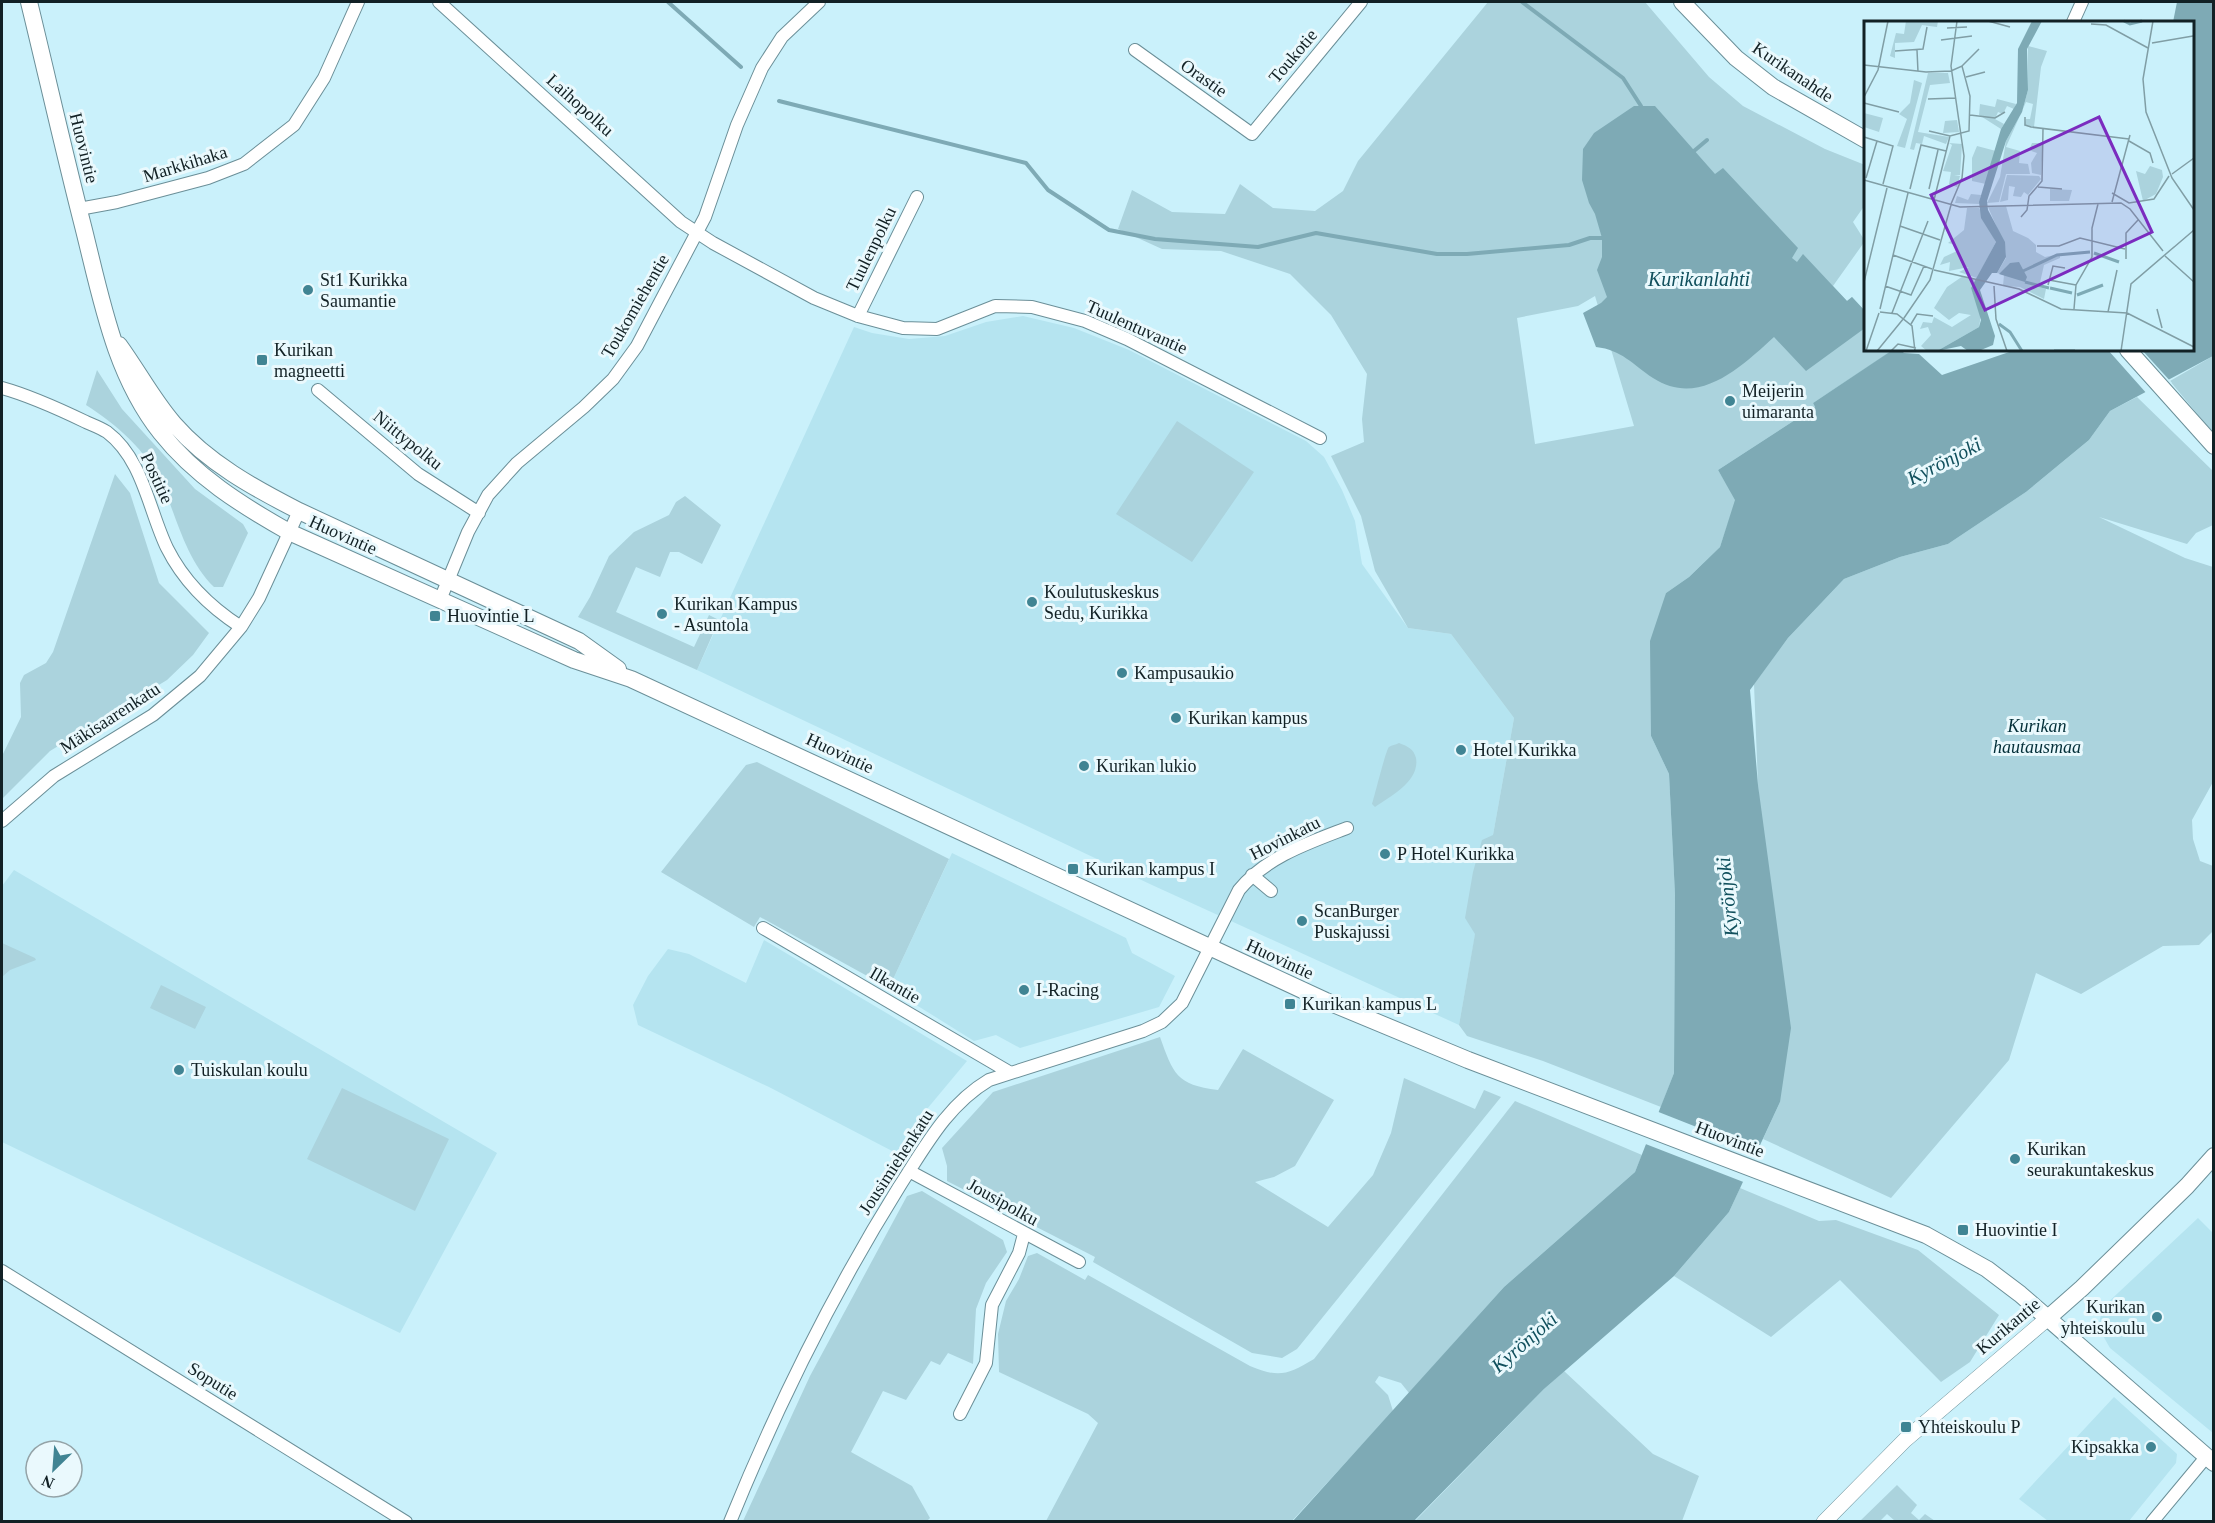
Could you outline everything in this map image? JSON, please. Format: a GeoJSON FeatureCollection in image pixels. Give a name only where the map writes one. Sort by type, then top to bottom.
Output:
{"type":"FeatureCollection","features":[{"type":"Feature","properties":{"kind":"main road","name":"Huovintie"},"geometry":{"type":"LineString","coordinates":[[29,2],[100,293],[122,370],[136,397],[160,432],[198,473],[250,510],[289,532],[574,660],[631,679],[1326,1001],[1468,1060],[1926,1235],[1987,1269],[2020,1293],[2210,1460]]}},
{"type":"Feature","properties":{"kind":"main road","name":"Kurikanahde"},"geometry":{"type":"LineString","coordinates":[[1682,2],[1736,58],[1773,87],[1864,139]]}},
{"type":"Feature","properties":{"kind":"main road","name":"Huovintie"},"geometry":{"type":"LineString","coordinates":[[113,337],[175,425],[212,459],[261,491],[299,511],[579,641],[631,679]]}},
{"type":"Feature","properties":{"kind":"main road"},"geometry":{"type":"LineString","coordinates":[[2129,351],[2214,446]]}},
{"type":"Feature","properties":{"kind":"main road","name":"Kurikantie"},"geometry":{"type":"LineString","coordinates":[[2048,1318],[2179,1194],[2214,1156]]}},
{"type":"Feature","properties":{"kind":"street","name":"Markkihaka"},"geometry":{"type":"LineString","coordinates":[[79,209],[117,202],[208,178],[244,164],[294,125],[324,78],[358,2]]}},
{"type":"Feature","properties":{"kind":"street","name":"Laihopolku"},"geometry":{"type":"LineString","coordinates":[[439,2],[697,234]]}},
{"type":"Feature","properties":{"kind":"street","name":"Toukomiehentie"},"geometry":{"type":"LineString","coordinates":[[440,600],[468,532],[488,495],[517,463],[584,407],[613,379],[637,346],[697,234],[716,191],[737,125],[762,68],[782,36],[819,2]]}},
{"type":"Feature","properties":{"kind":"street","name":"Toukotie"},"geometry":{"type":"LineString","coordinates":[[1252,134],[1361,2]]}},
{"type":"Feature","properties":{"kind":"street"},"geometry":{"type":"LineString","coordinates":[[2073,21],[2082,2]]}},
{"type":"Feature","properties":{"kind":"street","name":"Orastie"},"geometry":{"type":"LineString","coordinates":[[1135,51],[1252,134]]}},
{"type":"Feature","properties":{"kind":"street","name":"Tuulenpolku"},"geometry":{"type":"LineString","coordinates":[[858,316],[917,197]]}},
{"type":"Feature","properties":{"kind":"street","name":"Tuulentuvantie"},"geometry":{"type":"LineString","coordinates":[[697,234],[814,298],[858,316],[903,328],[937,328],[995,306],[1032,307],[1085,321],[1127,339],[1320,438]]}},
{"type":"Feature","properties":{"kind":"street","name":"Postitie"},"geometry":{"type":"LineString","coordinates":[[2,388],[48,405],[107,432],[130,458],[146,489],[166,547],[183,576],[221,614],[241,627]]}},
{"type":"Feature","properties":{"kind":"street","name":"Niittypolku"},"geometry":{"type":"LineString","coordinates":[[318,390],[418,474],[479,513]]}},
{"type":"Feature","properties":{"kind":"street","name":"Mäkisaarenkatu"},"geometry":{"type":"LineString","coordinates":[[2,821],[54,776],[153,716],[200,676],[241,627],[259,598],[299,511]]}},
{"type":"Feature","properties":{"kind":"street","name":"Hovinkatu"},"geometry":{"type":"LineString","coordinates":[[1211,949],[1239,891],[1252,874],[1278,858],[1347,828]]}},
{"type":"Feature","properties":{"kind":"street"},"geometry":{"type":"LineString","coordinates":[[1252,874],[1271,891]]}},
{"type":"Feature","properties":{"kind":"street","name":"Ilkantie"},"geometry":{"type":"LineString","coordinates":[[762,928],[1009,1072]]}},
{"type":"Feature","properties":{"kind":"street","name":"Jousimiehenkatu"},"geometry":{"type":"LineString","coordinates":[[730,1521],[774,1418],[810,1343],[884,1212],[942,1121],[970,1091],[989,1080],[1143,1031],[1162,1022],[1182,1003],[1211,949]]}},
{"type":"Feature","properties":{"kind":"street","name":"Jousipolku"},"geometry":{"type":"LineString","coordinates":[[909,1172],[1079,1262]]}},
{"type":"Feature","properties":{"kind":"street"},"geometry":{"type":"LineString","coordinates":[[960,1414],[986,1363],[992,1305],[1019,1253],[1024,1234]]}},
{"type":"Feature","properties":{"kind":"street","name":"Soputie"},"geometry":{"type":"LineString","coordinates":[[2,1271],[406,1521]]}},
{"type":"Feature","properties":{"kind":"street","name":"Kurikantie"},"geometry":{"type":"LineString","coordinates":[[1831,1519],[1905,1440],[2048,1318]]}},
{"type":"Feature","properties":{"kind":"street"},"geometry":{"type":"LineString","coordinates":[[2152,1521],[2210,1460]]}},
{"type":"Feature","properties":{"kind":"shaded area","name":"Koulutuskeskus Sedu, Kurikka"},"geometry":{"type":"Polygon","coordinates":[[[1023,316],[1074,328],[1129,350],[1306,441],[1324,457],[1342,490],[1355,521],[1362,564],[1408,628],[1451,634],[1514,718],[1459,1025],[1152,885],[697,670],[854,327],[872,333],[909,339],[945,336],[986,322],[1023,316]]]}},
{"type":"Feature","properties":{"kind":"shaded area"},"geometry":{"type":"Polygon","coordinates":[[[952,853],[1126,938],[1132,953],[1175,976],[1159,1007],[1020,1048],[996,1035],[974,1041],[889,988],[952,853]]]}},
{"type":"Feature","properties":{"kind":"shaded area","name":"Tuiskulan koulu"},"geometry":{"type":"Polygon","coordinates":[[[14,870],[497,1153],[400,1333],[2,1142],[2,886],[14,870]]]}},
{"type":"Feature","properties":{"kind":"shaded area"},"geometry":{"type":"Polygon","coordinates":[[[764,940],[967,1061],[927,1109],[896,1153],[769,1087],[638,1025],[633,1005],[648,976],[668,949],[689,954],[746,983],[764,940]]]}},
{"type":"Feature","properties":{"kind":"shaded area","name":"Kurikan yhteiskoulu"},"geometry":{"type":"Polygon","coordinates":[[[2198,1218],[2213,1233],[2213,1433],[2110,1348],[2098,1327],[2103,1307],[2198,1218]]]}},
{"type":"Feature","properties":{"kind":"shaded area"},"geometry":{"type":"Polygon","coordinates":[[[2114,1397],[2177,1454],[2176,1463],[2129,1521],[2048,1521],[2019,1499],[2114,1397]]]}},
{"type":"Feature","properties":{"kind":"green space"},"geometry":{"type":"Polygon","coordinates":[[[1488,2],[1645,2],[1709,77],[1743,106],[1825,149],[1864,165],[1864,206],[1853,222],[1864,242],[1833,286],[1847,301],[1852,297],[1864,310],[1864,351],[1892,351],[1813,403],[1815,407],[1718,470],[1736,500],[1720,547],[1689,577],[1666,593],[1651,736],[1669,774],[1675,895],[1674,1073],[1661,1107],[1543,1061],[1467,1036],[1459,1025],[1475,934],[1465,918],[1473,872],[1482,840],[1493,835],[1514,718],[1451,634],[1408,628],[1375,571],[1361,516],[1331,456],[1364,442],[1362,419],[1367,374],[1331,315],[1290,274],[1221,251],[1162,249],[1118,229],[1132,190],[1172,212],[1225,214],[1240,184],[1273,208],[1315,211],[1343,191],[1358,161],[1488,2]],[[1595,296],[1578,306],[1517,318],[1535,444],[1634,426],[1595,296]]]}},
{"type":"Feature","properties":{"kind":"green space"},"geometry":{"type":"Polygon","coordinates":[[[2213,356],[2213,433],[2170,381],[2213,356]]]}},
{"type":"Feature","properties":{"kind":"green space"},"geometry":{"type":"Polygon","coordinates":[[[97,370],[122,409],[195,489],[243,524],[248,533],[223,587],[214,587],[196,564],[162,484],[148,460],[130,439],[86,405],[97,370]]]}},
{"type":"Feature","properties":{"kind":"green space","name":"Kurikan hautausmaa"},"geometry":{"type":"Polygon","coordinates":[[[2137,397],[2213,471],[2213,525],[2196,533],[2187,544],[2099,517],[2185,558],[2213,567],[2213,782],[2192,820],[2193,839],[2200,861],[2213,866],[2213,931],[2199,945],[2163,946],[2081,994],[2036,973],[2009,1060],[1891,1198],[1763,1139],[1780,1102],[1758,785],[1754,684],[1788,638],[1844,579],[1900,557],[1948,544],[2026,492],[2089,440],[2110,411],[2137,397]]]}},
{"type":"Feature","properties":{"kind":"green space"},"geometry":{"type":"Polygon","coordinates":[[[1177,421],[1254,472],[1192,562],[1116,514],[1177,421]]]}},
{"type":"Feature","properties":{"kind":"green space"},"geometry":{"type":"Polygon","coordinates":[[[115,474],[130,493],[159,583],[209,633],[193,655],[167,680],[50,751],[2,799],[2,756],[21,717],[20,683],[24,675],[46,663],[53,652],[115,474]]]}},
{"type":"Feature","properties":{"kind":"green space"},"geometry":{"type":"Polygon","coordinates":[[[685,496],[721,525],[702,564],[679,552],[670,552],[660,577],[636,567],[616,612],[694,647],[709,615],[719,620],[697,670],[578,617],[609,556],[634,532],[669,515],[676,502],[685,496]]]}},
{"type":"Feature","properties":{"kind":"green space"},"geometry":{"type":"Polygon","coordinates":[[[1399,743],[1414,752],[1416,766],[1414,774],[1396,793],[1375,807],[1372,804],[1389,747],[1399,743]]]}},
{"type":"Feature","properties":{"kind":"green space"},"geometry":{"type":"Polygon","coordinates":[[[757,762],[949,859],[889,988],[760,917],[754,927],[661,872],[746,765],[757,762]]]}},
{"type":"Feature","properties":{"kind":"green space"},"geometry":{"type":"Polygon","coordinates":[[[2,943],[36,960],[10,970],[2,977],[2,943]]]}},
{"type":"Feature","properties":{"kind":"green space"},"geometry":{"type":"Polygon","coordinates":[[[161,985],[206,1007],[195,1029],[150,1008],[161,985]]]}},
{"type":"Feature","properties":{"kind":"green space"},"geometry":{"type":"Polygon","coordinates":[[[1160,1037],[1173,1068],[1185,1081],[1193,1085],[1218,1090],[1243,1049],[1334,1100],[1295,1166],[1274,1177],[1255,1182],[1328,1227],[1373,1175],[1391,1133],[1404,1078],[1475,1109],[1484,1090],[1501,1097],[1297,1349],[1282,1358],[1252,1353],[1093,1262],[1095,1257],[947,1181],[947,1166],[942,1148],[993,1092],[1160,1037]]]}},
{"type":"Feature","properties":{"kind":"green space"},"geometry":{"type":"Polygon","coordinates":[[[342,1088],[449,1139],[415,1211],[307,1159],[342,1088]]]}},
{"type":"Feature","properties":{"kind":"green space"},"geometry":{"type":"Polygon","coordinates":[[[1515,1101],[1642,1155],[1635,1172],[1504,1287],[1409,1393],[1401,1383],[1379,1376],[1375,1382],[1388,1395],[1393,1411],[1292,1521],[1046,1521],[1098,1423],[1088,1414],[999,1372],[998,1334],[1006,1301],[1019,1279],[1028,1256],[1037,1253],[1085,1280],[1088,1275],[1250,1366],[1276,1373],[1297,1369],[1314,1359],[1515,1101]]]}},
{"type":"Feature","properties":{"kind":"green space"},"geometry":{"type":"Polygon","coordinates":[[[1740,1188],[1819,1221],[1836,1220],[1918,1250],[1999,1315],[1970,1362],[1941,1382],[1840,1280],[1771,1337],[1674,1276],[1729,1212],[1740,1188]]]}},
{"type":"Feature","properties":{"kind":"green space"},"geometry":{"type":"Polygon","coordinates":[[[922,1191],[1003,1240],[1007,1252],[986,1283],[976,1309],[973,1364],[948,1353],[940,1365],[931,1361],[906,1400],[883,1391],[851,1452],[912,1486],[930,1518],[926,1522],[743,1521],[810,1376],[907,1196],[922,1191]]]}},
{"type":"Feature","properties":{"kind":"green space"},"geometry":{"type":"Polygon","coordinates":[[[1564,1371],[1653,1454],[1699,1476],[1682,1521],[1414,1522],[1544,1389],[1564,1371]]]}},
{"type":"Feature","properties":{"kind":"green space"},"geometry":{"type":"Polygon","coordinates":[[[1897,1485],[1917,1505],[1911,1513],[1919,1520],[1925,1514],[1935,1521],[1895,1521],[1887,1514],[1880,1521],[1860,1521],[1897,1485]]]}},
{"type":"Feature","properties":{"kind":"water","name":"Kyrönjoki"},"geometry":{"type":"Polygon","coordinates":[[[2177,2],[2213,2],[2213,356],[2110,411],[2089,440],[2026,492],[1948,544],[1900,557],[1844,579],[1788,638],[1750,690],[1758,785],[1791,1028],[1780,1102],[1729,1212],[1674,1276],[1544,1389],[1414,1521],[1292,1522],[1504,1287],[1635,1172],[1674,1073],[1675,895],[1669,774],[1651,736],[1650,641],[1666,593],[1689,577],[1720,547],[1735,500],[1718,470],[1815,407],[1813,403],[1891,351],[1919,354],[1942,375],[2012,351],[2194,351],[2194,21],[2173,21],[2177,2]]]}},
{"type":"Feature","properties":{"kind":"water","name":"Kurikanlahti"},"geometry":{"type":"Polygon","coordinates":[[[1634,106],[1655,106],[1715,174],[1723,168],[1798,248],[1792,258],[1797,262],[1803,254],[1847,301],[1852,297],[1864,310],[1864,329],[1806,371],[1774,337],[1748,360],[1718,380],[1703,386],[1687,388],[1670,386],[1653,378],[1620,354],[1596,347],[1583,313],[1607,297],[1597,270],[1602,257],[1602,238],[1582,180],[1583,149],[1594,133],[1634,106]]]}},
{"type":"Feature","properties":{"kind":"pier"},"geometry":{"type":"Polygon","coordinates":[[[2109,351],[2143,351],[2172,383],[2148,395],[2109,351]]]}},
{"type":"Feature","properties":{"kind":"pier"},"geometry":{"type":"Polygon","coordinates":[[[1656,1111],[1760,1152],[1746,1183],[1643,1143],[1656,1111]]]}},
{"type":"Feature","properties":{"kind":"waterway"},"geometry":{"type":"LineString","coordinates":[[668,2],[741,67]]}},
{"type":"Feature","properties":{"kind":"waterway"},"geometry":{"type":"LineString","coordinates":[[1522,2],[1623,78],[1641,106]]}},
{"type":"Feature","properties":{"kind":"waterway"},"geometry":{"type":"LineString","coordinates":[[779,101],[1026,163],[1048,190],[1109,230],[1155,239],[1258,247],[1316,233],[1437,254],[1467,254],[1569,245],[1590,238],[1602,238]]}},
{"type":"Feature","properties":{"kind":"waterway"},"geometry":{"type":"LineString","coordinates":[[1694,151],[1707,140]]}},
{"type":"Feature","properties":{"kind":"place","name":"St1 Kurikka Saumantie"},"geometry":{"type":"Point","coordinates":[308,290]}},
{"type":"Feature","properties":{"kind":"place","name":"Kurikan magneetti"},"geometry":{"type":"Point","coordinates":[262,360]}},
{"type":"Feature","properties":{"kind":"place","name":"Meijerin uimaranta"},"geometry":{"type":"Point","coordinates":[1730,401]}},
{"type":"Feature","properties":{"kind":"place","name":"Koulutuskeskus Sedu, Kurikka"},"geometry":{"type":"Point","coordinates":[1032,602]}},
{"type":"Feature","properties":{"kind":"place","name":"Kurikan Kampus - Asuntola"},"geometry":{"type":"Point","coordinates":[662,614]}},
{"type":"Feature","properties":{"kind":"place","name":"Huovintie L"},"geometry":{"type":"Point","coordinates":[435,616]}},
{"type":"Feature","properties":{"kind":"place","name":"Kampusaukio"},"geometry":{"type":"Point","coordinates":[1122,673]}},
{"type":"Feature","properties":{"kind":"place","name":"Kurikan kampus"},"geometry":{"type":"Point","coordinates":[1176,718]}},
{"type":"Feature","properties":{"kind":"place","name":"Hotel Kurikka"},"geometry":{"type":"Point","coordinates":[1461,750]}},
{"type":"Feature","properties":{"kind":"place","name":"Kurikan lukio"},"geometry":{"type":"Point","coordinates":[1084,766]}},
{"type":"Feature","properties":{"kind":"place","name":"P Hotel Kurikka"},"geometry":{"type":"Point","coordinates":[1385,854]}},
{"type":"Feature","properties":{"kind":"place","name":"Kurikan kampus I"},"geometry":{"type":"Point","coordinates":[1073,869]}},
{"type":"Feature","properties":{"kind":"place","name":"ScanBurger Puskajussi"},"geometry":{"type":"Point","coordinates":[1302,921]}},
{"type":"Feature","properties":{"kind":"place","name":"I-Racing"},"geometry":{"type":"Point","coordinates":[1024,990]}},
{"type":"Feature","properties":{"kind":"place","name":"Kurikan kampus L"},"geometry":{"type":"Point","coordinates":[1290,1004]}},
{"type":"Feature","properties":{"kind":"place","name":"Tuiskulan koulu"},"geometry":{"type":"Point","coordinates":[179,1070]}},
{"type":"Feature","properties":{"kind":"place","name":"Kurikan seurakuntakeskus"},"geometry":{"type":"Point","coordinates":[2015,1159]}},
{"type":"Feature","properties":{"kind":"place","name":"Huovintie I"},"geometry":{"type":"Point","coordinates":[1963,1230]}},
{"type":"Feature","properties":{"kind":"place","name":"Kurikan yhteiskoulu"},"geometry":{"type":"Point","coordinates":[2157,1317]}},
{"type":"Feature","properties":{"kind":"place","name":"Yhteiskoulu P"},"geometry":{"type":"Point","coordinates":[1906,1427]}},
{"type":"Feature","properties":{"kind":"place","name":"Kipsakka"},"geometry":{"type":"Point","coordinates":[2151,1447]}}]}
